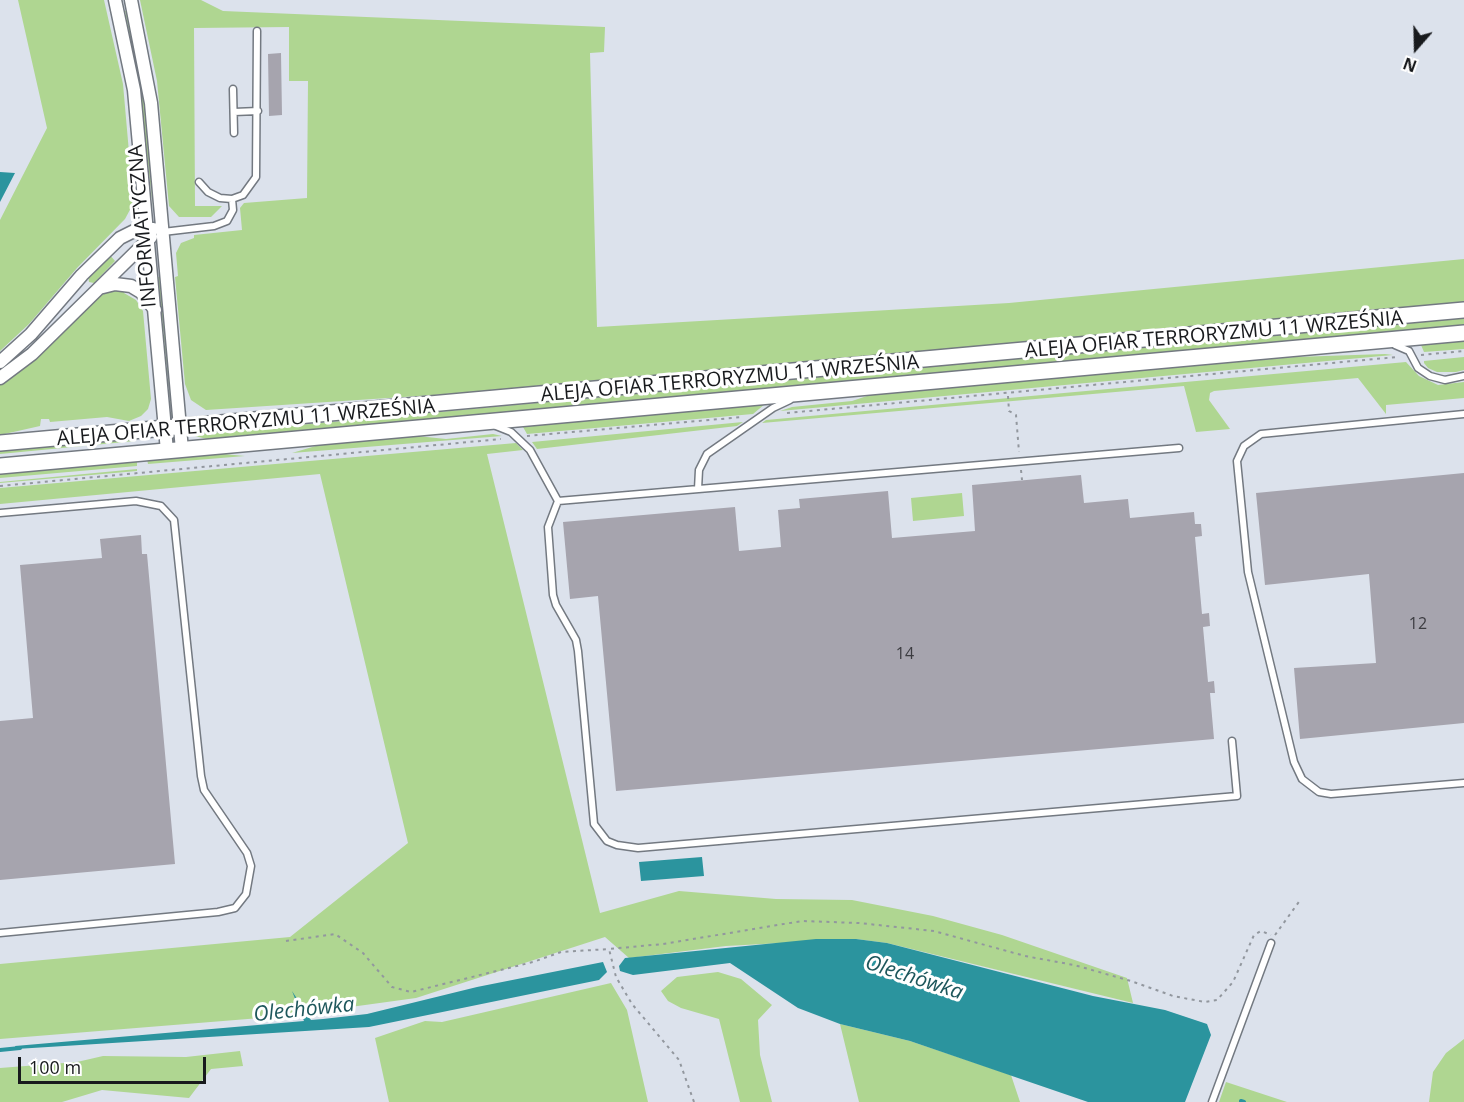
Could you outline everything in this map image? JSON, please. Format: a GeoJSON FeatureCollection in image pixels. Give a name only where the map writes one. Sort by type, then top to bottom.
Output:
{"type":"FeatureCollection","features":[{"type":"Feature","properties":{"kind":"street","name":"INFORMATYCZNA"},"geometry":{"type":"LineString","coordinates":[[115,0],[134,90],[155,310],[173,428]]}},
{"type":"Feature","properties":{"kind":"street","name":"INFORMATYCZNA"},"geometry":{"type":"LineString","coordinates":[[131,0],[148,78],[163,231],[175,450]]}},
{"type":"Feature","properties":{"kind":"street"},"geometry":{"type":"LineString","coordinates":[[0,362],[31,334],[82,275],[120,238],[131,231],[147,233],[163,231]]}},
{"type":"Feature","properties":{"kind":"street"},"geometry":{"type":"LineString","coordinates":[[0,378],[32,354],[98,288],[147,233]]}},
{"type":"Feature","properties":{"kind":"street"},"geometry":{"type":"LineString","coordinates":[[98,288],[115,284],[130,286],[141,292],[155,310]]}},
{"type":"Feature","properties":{"kind":"street","name":"ALEJA OFIAR TERRORYZMU 11 WRZEŚNIA"},"geometry":{"type":"LineString","coordinates":[[0,443],[1464,310]]}},
{"type":"Feature","properties":{"kind":"street","name":"ALEJA OFIAR TERRORYZMU 11 WRZEŚNIA"},"geometry":{"type":"LineString","coordinates":[[0,466],[1464,333]]}},
{"type":"Feature","properties":{"kind":"lane"},"geometry":{"type":"LineString","coordinates":[[199,182],[208,192],[220,198],[232,199],[243,195],[256,177],[258,111],[256,32]]}},
{"type":"Feature","properties":{"kind":"lane"},"geometry":{"type":"LineString","coordinates":[[233,89],[234,133]]}},
{"type":"Feature","properties":{"kind":"lane"},"geometry":{"type":"LineString","coordinates":[[234,112],[258,111]]}},
{"type":"Feature","properties":{"kind":"lane"},"geometry":{"type":"LineString","coordinates":[[163,231],[214,226],[227,221],[233,210],[232,199]]}},
{"type":"Feature","properties":{"kind":"lane"},"geometry":{"type":"LineString","coordinates":[[1365,342],[1405,348],[1419,368],[1430,376],[1445,380],[1464,376]]}},
{"type":"Feature","properties":{"kind":"lane"},"geometry":{"type":"LineString","coordinates":[[698,489],[702,460],[763,415],[805,393]]}},
{"type":"Feature","properties":{"kind":"lane"},"geometry":{"type":"LineString","coordinates":[[1464,414],[1261,434],[1244,446],[1238,461],[1248,572],[1294,762],[1302,779],[1319,792],[1331,794],[1464,783]]}},
{"type":"Feature","properties":{"kind":"lane"},"geometry":{"type":"LineString","coordinates":[[484,422],[518,437],[530,450],[558,501],[548,527],[553,595],[556,605],[576,640],[594,824],[607,841],[638,848],[1237,796],[1232,741]]}},
{"type":"Feature","properties":{"kind":"lane"},"geometry":{"type":"LineString","coordinates":[[558,501],[1179,448]]}},
{"type":"Feature","properties":{"kind":"lane"},"geometry":{"type":"LineString","coordinates":[[0,513],[135,501],[161,506],[174,520],[204,790],[246,853],[251,866],[246,894],[235,908],[218,912],[0,933]]}},
{"type":"Feature","properties":{"kind":"lane"},"geometry":{"type":"LineString","coordinates":[[1212,1102],[1270,943]]}},
{"type":"Feature","properties":{"kind":"path"},"geometry":{"type":"LineString","coordinates":[[787,413],[1464,351]]}},
{"type":"Feature","properties":{"kind":"path"},"geometry":{"type":"LineString","coordinates":[[1008,396],[1009,411],[1016,415],[1022,480]]}},
{"type":"Feature","properties":{"kind":"path"},"geometry":{"type":"LineString","coordinates":[[0,486],[763,415]]}},
{"type":"Feature","properties":{"kind":"path"},"geometry":{"type":"LineString","coordinates":[[1270,943],[1301,899]]}},
{"type":"Feature","properties":{"kind":"path"},"geometry":{"type":"LineString","coordinates":[[286,941],[335,934],[363,953],[392,987],[411,992],[522,965],[561,952],[673,943],[802,921],[859,923],[934,931],[1025,956],[1074,965],[1173,996],[1205,1002],[1217,1000],[1233,982],[1254,935],[1266,931],[1272,938],[1270,943]]}},
{"type":"Feature","properties":{"kind":"path"},"geometry":{"type":"LineString","coordinates":[[609,949],[616,977],[632,1004],[679,1060],[694,1102]]}},
{"type":"Feature","properties":{"kind":"green space"},"geometry":{"type":"Polygon","coordinates":[[[18,0],[104,0],[123,84],[133,198],[132,206],[125,219],[77,268],[29,324],[0,351],[0,220],[47,128],[18,0]]]}},
{"type":"Feature","properties":{"kind":"green space"},"geometry":{"type":"Polygon","coordinates":[[[140,0],[201,0],[223,11],[605,27],[604,52],[590,53],[597,327],[1009,303],[1464,259],[1464,302],[434,395],[206,410],[191,400],[185,384],[175,277],[178,276],[176,253],[181,243],[194,238],[194,235],[242,230],[240,208],[244,203],[307,198],[308,81],[289,81],[289,27],[194,28],[195,206],[222,206],[211,217],[179,217],[169,206],[157,81],[140,0]]]}},
{"type":"Feature","properties":{"kind":"green space"},"geometry":{"type":"Polygon","coordinates":[[[125,11],[128,11],[145,99],[153,209],[139,82],[125,11]]]}},
{"type":"Feature","properties":{"kind":"green space"},"geometry":{"type":"Polygon","coordinates":[[[109,254],[115,261],[94,283],[89,282],[88,275],[109,254]]]}},
{"type":"Feature","properties":{"kind":"green space"},"geometry":{"type":"Polygon","coordinates":[[[158,277],[161,277],[174,416],[172,418],[158,277]]]}},
{"type":"Feature","properties":{"kind":"green space"},"geometry":{"type":"Polygon","coordinates":[[[112,290],[124,290],[124,293],[136,300],[143,311],[151,399],[148,409],[141,416],[129,421],[107,417],[50,422],[49,419],[41,419],[40,426],[0,435],[0,382],[40,354],[100,296],[112,290]]]}},
{"type":"Feature","properties":{"kind":"green space"},"geometry":{"type":"Polygon","coordinates":[[[1464,317],[1464,326],[211,440],[191,435],[1464,317]]]}},
{"type":"Feature","properties":{"kind":"green space"},"geometry":{"type":"Polygon","coordinates":[[[1464,341],[1464,349],[1424,352],[1421,345],[1464,341]]]}},
{"type":"Feature","properties":{"kind":"green space"},"geometry":{"type":"Polygon","coordinates":[[[1393,355],[780,411],[792,407],[852,401],[873,394],[1295,357],[1393,355]]]}},
{"type":"Feature","properties":{"kind":"green space"},"geometry":{"type":"Polygon","coordinates":[[[1464,357],[1464,370],[1456,372],[1437,372],[1428,368],[1424,363],[1424,361],[1464,357]]]}},
{"type":"Feature","properties":{"kind":"green space"},"geometry":{"type":"Polygon","coordinates":[[[1406,362],[1419,376],[1438,385],[1464,382],[1464,398],[1386,405],[1386,414],[1358,378],[1214,391],[1210,393],[1209,400],[1230,429],[1196,432],[1184,386],[762,423],[766,420],[1406,362]]]}},
{"type":"Feature","properties":{"kind":"green space"},"geometry":{"type":"Polygon","coordinates":[[[765,404],[753,414],[527,434],[523,427],[765,404]]]}},
{"type":"Feature","properties":{"kind":"green space"},"geometry":{"type":"Polygon","coordinates":[[[743,422],[737,426],[537,449],[532,442],[743,422]]]}},
{"type":"Feature","properties":{"kind":"green space"},"geometry":{"type":"Polygon","coordinates":[[[493,434],[502,436],[292,453],[319,445],[417,436],[446,439],[493,434]]]}},
{"type":"Feature","properties":{"kind":"green space"},"geometry":{"type":"Polygon","coordinates":[[[135,438],[135,441],[0,454],[0,450],[135,438]]]}},
{"type":"Feature","properties":{"kind":"green space"},"geometry":{"type":"Polygon","coordinates":[[[516,443],[523,450],[487,454],[600,913],[679,891],[776,899],[852,900],[933,916],[1002,935],[1127,978],[1133,1003],[887,943],[856,939],[726,946],[629,958],[605,937],[416,998],[285,1016],[0,1039],[0,964],[290,937],[408,843],[320,474],[0,504],[0,488],[516,443]]]}},
{"type":"Feature","properties":{"kind":"green space"},"geometry":{"type":"Polygon","coordinates":[[[213,453],[245,456],[148,464],[147,459],[213,453]]]}},
{"type":"Feature","properties":{"kind":"green space"},"geometry":{"type":"Polygon","coordinates":[[[137,462],[137,466],[0,478],[0,474],[137,462]]]}},
{"type":"Feature","properties":{"kind":"green space"},"geometry":{"type":"Polygon","coordinates":[[[137,469],[137,471],[0,483],[0,482],[137,469]]]}},
{"type":"Feature","properties":{"kind":"green space"},"geometry":{"type":"Polygon","coordinates":[[[962,493],[964,516],[913,521],[911,498],[962,493]]]}},
{"type":"Feature","properties":{"kind":"green space"},"geometry":{"type":"Polygon","coordinates":[[[718,972],[741,979],[772,1005],[758,1020],[760,1055],[772,1102],[740,1102],[719,1019],[681,1008],[668,1001],[661,991],[677,977],[718,972]]]}},
{"type":"Feature","properties":{"kind":"green space"},"geometry":{"type":"Polygon","coordinates":[[[611,983],[627,1010],[648,1102],[389,1102],[375,1038],[425,1021],[442,1022],[611,983]]]}},
{"type":"Feature","properties":{"kind":"green space"},"geometry":{"type":"Polygon","coordinates":[[[840,1024],[910,1041],[1011,1075],[1020,1102],[859,1102],[840,1024]]]}},
{"type":"Feature","properties":{"kind":"green space"},"geometry":{"type":"Polygon","coordinates":[[[1464,1039],[1464,1102],[1429,1102],[1433,1072],[1446,1053],[1464,1039]]]}},
{"type":"Feature","properties":{"kind":"green space"},"geometry":{"type":"Polygon","coordinates":[[[240,1051],[243,1066],[211,1069],[189,1098],[102,1090],[62,1102],[0,1102],[0,1068],[77,1062],[103,1056],[186,1057],[240,1051]]]}},
{"type":"Feature","properties":{"kind":"green space"},"geometry":{"type":"Polygon","coordinates":[[[1226,1082],[1287,1102],[1219,1102],[1226,1082]]]}},
{"type":"Feature","properties":{"kind":"water"},"geometry":{"type":"Polygon","coordinates":[[[0,172],[15,173],[0,202],[0,172]]]}},
{"type":"Feature","properties":{"kind":"water"},"geometry":{"type":"Polygon","coordinates":[[[702,857],[704,876],[641,881],[639,862],[702,857]]]}},
{"type":"Feature","properties":{"kind":"water"},"geometry":{"type":"Polygon","coordinates":[[[816,939],[856,939],[887,943],[1093,996],[1165,1010],[1207,1024],[1211,1035],[1185,1102],[1088,1102],[910,1041],[840,1024],[798,1008],[730,963],[633,975],[620,971],[619,966],[625,958],[816,939]]]}},
{"type":"Feature","properties":{"kind":"water"},"geometry":{"type":"Polygon","coordinates":[[[603,962],[607,972],[599,980],[369,1027],[16,1049],[15,1046],[304,1021],[292,991],[311,1020],[367,1014],[477,987],[603,962]]]}},
{"type":"Feature","properties":{"kind":"building"},"geometry":{"type":"Polygon","coordinates":[[[281,53],[282,115],[269,116],[268,54],[281,53]]]}},
{"type":"Feature","properties":{"kind":"building"},"geometry":{"type":"Polygon","coordinates":[[[1464,473],[1464,723],[1300,739],[1294,668],[1376,663],[1369,574],[1265,585],[1256,493],[1464,473]]]}},
{"type":"Feature","properties":{"kind":"building"},"geometry":{"type":"Polygon","coordinates":[[[1081,475],[1084,503],[1128,499],[1130,518],[1194,512],[1195,524],[1201,524],[1202,536],[1195,537],[1202,614],[1209,613],[1210,626],[1203,627],[1208,682],[1214,681],[1215,693],[1210,693],[1214,739],[616,791],[598,596],[570,599],[563,522],[735,507],[739,551],[781,547],[778,510],[800,508],[799,499],[888,491],[892,538],[975,531],[972,485],[1081,475]]]}},
{"type":"Feature","properties":{"kind":"building"},"geometry":{"type":"Polygon","coordinates":[[[141,535],[142,554],[147,554],[175,864],[0,880],[0,721],[33,718],[20,565],[102,558],[100,539],[141,535]]]}},
{"type":"Feature","properties":{"kind":"waterway","name":"Olechówka"},"geometry":{"type":"LineString","coordinates":[[0,1050],[20,1048]]}}]}
